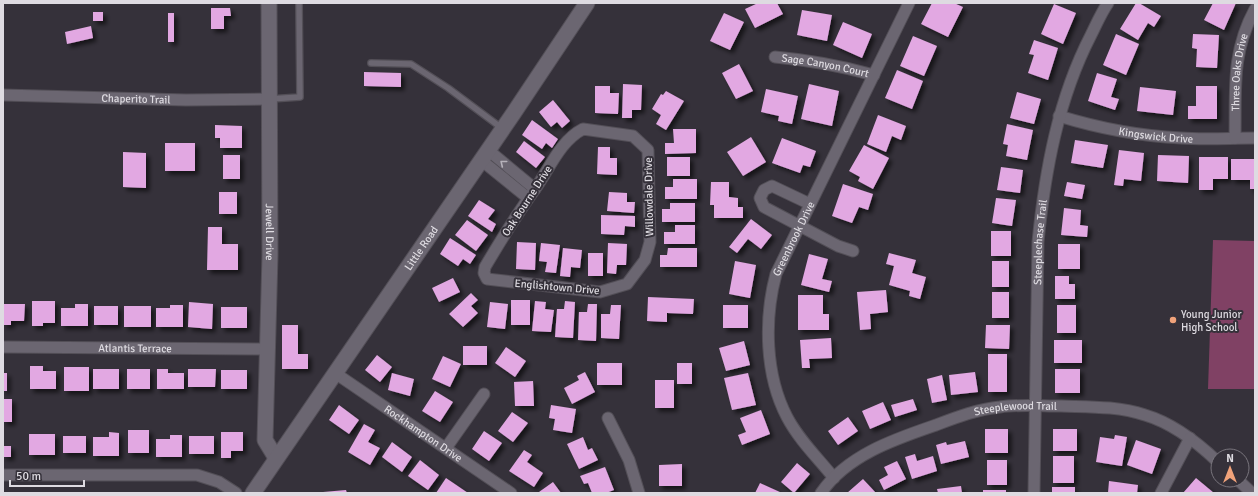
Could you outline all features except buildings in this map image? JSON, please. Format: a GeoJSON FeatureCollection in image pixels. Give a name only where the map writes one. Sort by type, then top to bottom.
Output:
{"type":"FeatureCollection","features":[{"type":"Feature","properties":{"kind":"street","name":"Jewell Drive"},"geometry":{"type":"LineString","coordinates":[[269,3],[270,255],[265,440],[276,458]]}},
{"type":"Feature","properties":{"kind":"street","name":"Little Road"},"geometry":{"type":"LineString","coordinates":[[253,493],[503,129],[587,3]]}},
{"type":"Feature","properties":{"kind":"street","name":"Greenbrook Drive"},"geometry":{"type":"LineString","coordinates":[[834,478],[801,439],[787,417],[778,397],[773,378],[770,349],[772,288],[776,274],[799,226],[909,3]]}},
{"type":"Feature","properties":{"kind":"street","name":"Steeplechase Trail"},"geometry":{"type":"LineString","coordinates":[[1034,493],[1038,242],[1041,209],[1059,116],[1068,86],[1077,61],[1108,3]]}},
{"type":"Feature","properties":{"kind":"street","name":"Three Oaks Drive"},"geometry":{"type":"LineString","coordinates":[[1235,138],[1238,52],[1246,27],[1255,10]]}},
{"type":"Feature","properties":{"kind":"street","name":"Sage Canyon Court"},"geometry":{"type":"LineString","coordinates":[[775,57],[821,62],[874,75]]}},
{"type":"Feature","properties":{"kind":"street","name":"Chaperito Trail"},"geometry":{"type":"LineString","coordinates":[[3,95],[186,100],[269,99]]}},
{"type":"Feature","properties":{"kind":"street","name":"Kingswick Drive"},"geometry":{"type":"LineString","coordinates":[[1059,116],[1084,124],[1150,135],[1182,138],[1255,138]]}},
{"type":"Feature","properties":{"kind":"street","name":"Oak Bourne Drive"},"geometry":{"type":"LineString","coordinates":[[487,279],[484,272],[484,267],[528,198],[564,144],[573,134],[583,129]]}},
{"type":"Feature","properties":{"kind":"street","name":"Willowdale Drive"},"geometry":{"type":"LineString","coordinates":[[583,129],[633,136],[648,150],[650,242],[645,260],[627,284]]}},
{"type":"Feature","properties":{"kind":"street"},"geometry":{"type":"LineString","coordinates":[[484,155],[535,189]]}},
{"type":"Feature","properties":{"kind":"street"},"geometry":{"type":"LineString","coordinates":[[484,155],[528,198]]}},
{"type":"Feature","properties":{"kind":"street"},"geometry":{"type":"LineString","coordinates":[[810,204],[772,186],[764,190],[760,198],[764,207],[799,226],[853,251]]}},
{"type":"Feature","properties":{"kind":"street","name":"Englishtown Drive"},"geometry":{"type":"LineString","coordinates":[[487,279],[600,292],[627,284]]}},
{"type":"Feature","properties":{"kind":"street","name":"Atlantis Terrace"},"geometry":{"type":"LineString","coordinates":[[3,347],[268,349]]}},
{"type":"Feature","properties":{"kind":"street","name":"Rockhampton Drive"},"geometry":{"type":"LineString","coordinates":[[335,373],[511,493]]}},
{"type":"Feature","properties":{"kind":"street"},"geometry":{"type":"LineString","coordinates":[[446,448],[484,394]]}},
{"type":"Feature","properties":{"kind":"street","name":"Steeplewood Trail"},"geometry":{"type":"LineString","coordinates":[[821,493],[834,478],[855,461],[897,438],[982,410],[1001,407],[1103,407],[1146,415],[1172,427],[1190,438],[1210,455]]}},
{"type":"Feature","properties":{"kind":"street"},"geometry":{"type":"LineString","coordinates":[[608,418],[629,460],[639,493]]}},
{"type":"Feature","properties":{"kind":"street"},"geometry":{"type":"LineString","coordinates":[[1161,493],[1190,438]]}},
{"type":"Feature","properties":{"kind":"street"},"geometry":{"type":"LineString","coordinates":[[3,475],[197,475],[219,482],[236,493]]}},
{"type":"Feature","properties":{"kind":"lane"},"geometry":{"type":"LineString","coordinates":[[269,99],[300,97],[299,3]]}},
{"type":"Feature","properties":{"kind":"lane"},"geometry":{"type":"LineString","coordinates":[[371,63],[411,64],[448,88],[503,129]]}},
{"type":"Feature","properties":{"kind":"shaded area"},"geometry":{"type":"Polygon","coordinates":[[[1213,240],[1255,241],[1255,389],[1208,389],[1213,240]]]}},
{"type":"Feature","properties":{"kind":"place","name":"Young Junior High School"},"geometry":{"type":"Point","coordinates":[1173,320]}}]}
